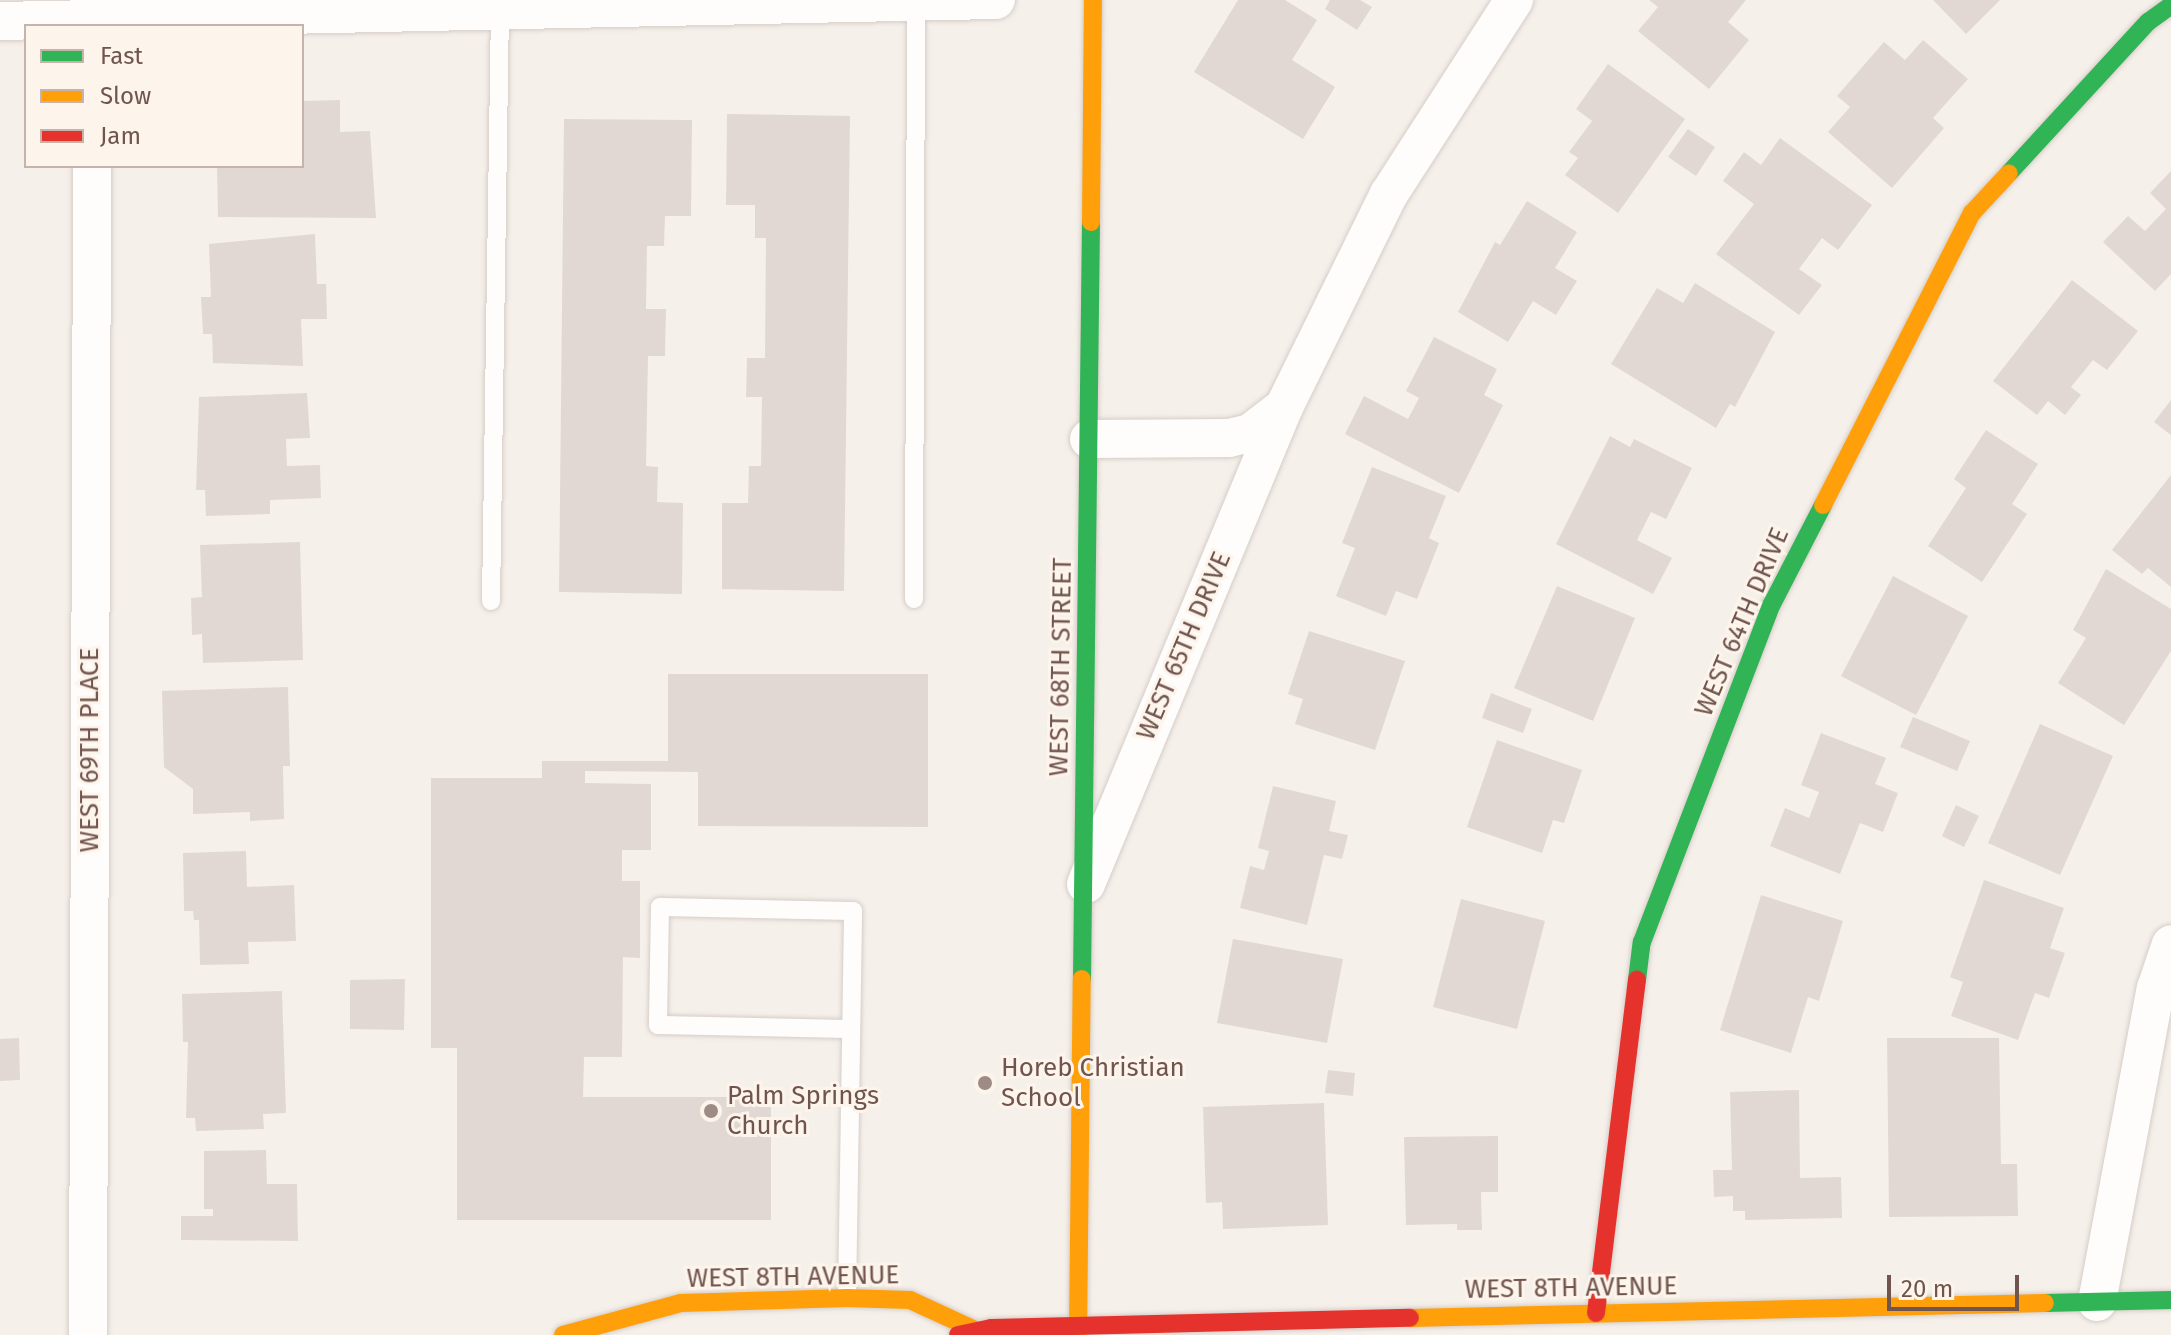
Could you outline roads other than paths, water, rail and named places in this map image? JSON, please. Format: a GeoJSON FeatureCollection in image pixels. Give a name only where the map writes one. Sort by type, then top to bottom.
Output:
{"type":"FeatureCollection","features":[{"type":"Feature","properties":{"kind":"street"},"geometry":{"type":"LineString","coordinates":[[0,21],[500,9],[571,4],[996,0]]}},
{"type":"Feature","properties":{"kind":"street","name":"WEST 68TH STREET"},"geometry":{"type":"LineString","coordinates":[[1078,1330],[1093,0]]}},
{"type":"Feature","properties":{"kind":"street","name":"WEST 65TH DRIVE"},"geometry":{"type":"LineString","coordinates":[[1085,885],[1284,407],[1389,194],[1514,0]]}},
{"type":"Feature","properties":{"kind":"street","name":"WEST 64TH DRIVE"},"geometry":{"type":"LineString","coordinates":[[1596,1313],[1642,942],[1772,604],[1972,213],[2148,22],[2171,5]]}},
{"type":"Feature","properties":{"kind":"street","name":"WEST 69TH PLACE"},"geometry":{"type":"LineString","coordinates":[[88,1335],[92,168]]}},
{"type":"Feature","properties":{"kind":"street","name":"WEST 65TH DRIVE"},"geometry":{"type":"LineString","coordinates":[[1089,439],[1229,438],[1250,433],[1284,407]]}},
{"type":"Feature","properties":{"kind":"street"},"geometry":{"type":"LineString","coordinates":[[2097,1302],[2156,988],[2171,944]]}},
{"type":"Feature","properties":{"kind":"street","name":"WEST 8TH AVENUE"},"geometry":{"type":"LineString","coordinates":[[563,1335],[681,1303],[847,1298],[910,1300],[966,1332],[1596,1313],[1702,1323],[2171,1300]]}},
{"type":"Feature","properties":{"kind":"lane"},"geometry":{"type":"LineString","coordinates":[[914,599],[916,2]]}},
{"type":"Feature","properties":{"kind":"lane"},"geometry":{"type":"LineString","coordinates":[[491,601],[500,9]]}},
{"type":"Feature","properties":{"kind":"lane"},"geometry":{"type":"LineString","coordinates":[[847,1298],[853,911],[660,907],[658,1025],[850,1029]]}},
{"type":"Feature","properties":{"kind":"place","name":"Horeb Christian School"},"geometry":{"type":"Point","coordinates":[985,1083]}},
{"type":"Feature","properties":{"kind":"place","name":"Palm Springs Church"},"geometry":{"type":"Point","coordinates":[711,1111]}}]}
